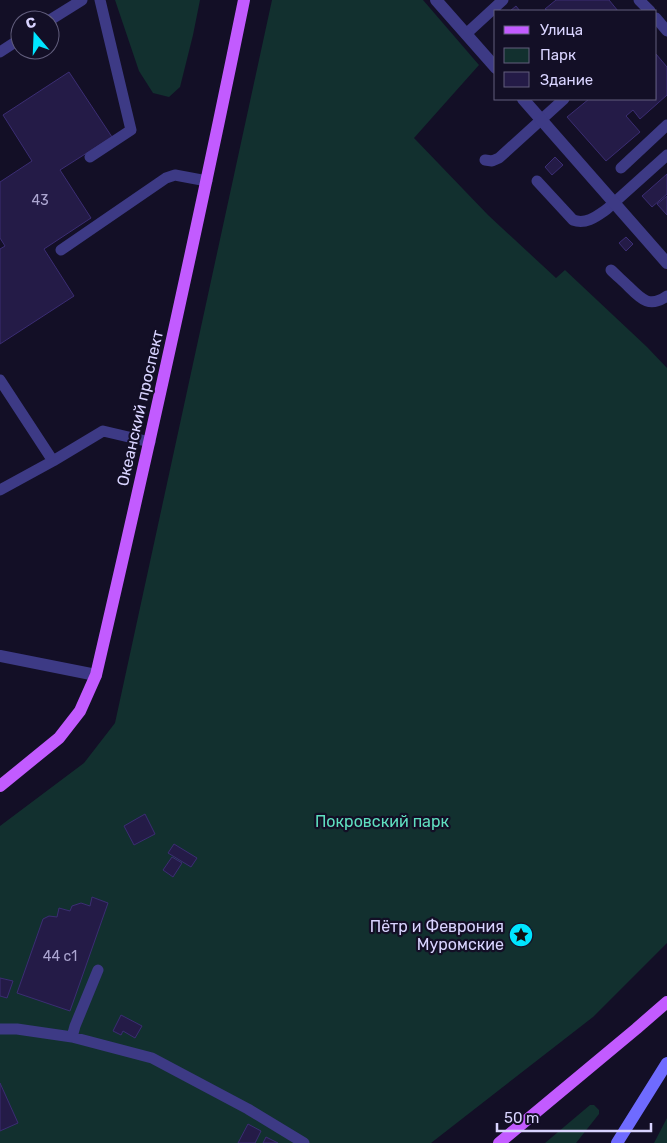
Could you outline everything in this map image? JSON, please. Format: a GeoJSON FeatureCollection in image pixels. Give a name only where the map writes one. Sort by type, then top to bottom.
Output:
{"type":"FeatureCollection","features":[{"type":"Feature","properties":{"kind":"main road","name":"Океанский проспект"},"geometry":{"type":"LineString","coordinates":[[0,786],[59,738],[80,711],[96,675],[150,442],[244,0]]}},
{"type":"Feature","properties":{"kind":"main road"},"geometry":{"type":"LineString","coordinates":[[499,1143],[636,1030],[667,1002]]}},
{"type":"Feature","properties":{"kind":"main road"},"geometry":{"type":"LineString","coordinates":[[617,1143],[667,1063]]}},
{"type":"Feature","properties":{"kind":"street"},"geometry":{"type":"LineString","coordinates":[[436,0],[494,66]]}},
{"type":"Feature","properties":{"kind":"street"},"geometry":{"type":"LineString","coordinates":[[524,100],[667,263]]}},
{"type":"Feature","properties":{"kind":"street"},"geometry":{"type":"LineString","coordinates":[[0,656],[96,675]]}},
{"type":"Feature","properties":{"kind":"lane"},"geometry":{"type":"LineString","coordinates":[[60,14],[82,0]]}},
{"type":"Feature","properties":{"kind":"lane"},"geometry":{"type":"LineString","coordinates":[[90,157],[131,130],[100,0]]}},
{"type":"Feature","properties":{"kind":"lane"},"geometry":{"type":"LineString","coordinates":[[466,34],[503,0]]}},
{"type":"Feature","properties":{"kind":"lane"},"geometry":{"type":"LineString","coordinates":[[640,0],[649,10]]}},
{"type":"Feature","properties":{"kind":"lane"},"geometry":{"type":"LineString","coordinates":[[657,19],[667,31]]}},
{"type":"Feature","properties":{"kind":"lane"},"geometry":{"type":"LineString","coordinates":[[485,160],[492,161],[500,158],[563,100]]}},
{"type":"Feature","properties":{"kind":"lane"},"geometry":{"type":"LineString","coordinates":[[621,168],[667,125]]}},
{"type":"Feature","properties":{"kind":"lane"},"geometry":{"type":"LineString","coordinates":[[537,181],[574,220],[586,222],[598,216],[614,203],[667,154]]}},
{"type":"Feature","properties":{"kind":"lane"},"geometry":{"type":"LineString","coordinates":[[61,250],[166,178],[175,175],[207,181]]}},
{"type":"Feature","properties":{"kind":"lane"},"geometry":{"type":"LineString","coordinates":[[611,270],[640,298],[647,302],[661,300],[667,296]]}},
{"type":"Feature","properties":{"kind":"lane"},"geometry":{"type":"LineString","coordinates":[[0,380],[53,461]]}},
{"type":"Feature","properties":{"kind":"lane"},"geometry":{"type":"LineString","coordinates":[[0,490],[104,431],[150,442]]}},
{"type":"Feature","properties":{"kind":"lane"},"geometry":{"type":"LineString","coordinates":[[72,1037],[98,970]]}},
{"type":"Feature","properties":{"kind":"lane"},"geometry":{"type":"LineString","coordinates":[[0,1029],[18,1029],[72,1037],[152,1058],[248,1109],[304,1143]]}},
{"type":"Feature","properties":{"kind":"green space"},"geometry":{"type":"Polygon","coordinates":[[[115,0],[200,0],[180,87],[169,97],[153,93],[139,71],[115,0]]]}},
{"type":"Feature","properties":{"kind":"green space","name":"Покровский парк"},"geometry":{"type":"Polygon","coordinates":[[[272,0],[423,0],[479,65],[414,138],[488,215],[556,278],[565,270],[667,368],[667,943],[593,1017],[431,1143],[0,1143],[0,826],[84,763],[115,723],[272,0]]]}},
{"type":"Feature","properties":{"kind":"green space"},"geometry":{"type":"Polygon","coordinates":[[[590,1105],[594,1105],[599,1110],[599,1114],[576,1143],[545,1143],[590,1105]]]}},
{"type":"Feature","properties":{"kind":"green space"},"geometry":{"type":"Polygon","coordinates":[[[667,1118],[667,1143],[654,1143],[667,1118]]]}},
{"type":"Feature","properties":{"kind":"building"},"geometry":{"type":"Polygon","coordinates":[[[556,0],[609,0],[617,10],[546,10],[545,9],[556,0]]]}},
{"type":"Feature","properties":{"kind":"building"},"geometry":{"type":"Polygon","coordinates":[[[516,6],[519,10],[511,10],[516,6]]]}},
{"type":"Feature","properties":{"kind":"building"},"geometry":{"type":"Polygon","coordinates":[[[657,55],[667,67],[667,95],[640,119],[633,110],[626,116],[640,132],[606,161],[567,117],[588,100],[657,100],[657,55]]]}},
{"type":"Feature","properties":{"kind":"building"},"geometry":{"type":"Polygon","coordinates":[[[69,72],[112,137],[60,170],[91,218],[44,249],[74,296],[0,344],[0,249],[5,246],[0,238],[0,182],[32,161],[3,115],[69,72]]]}},
{"type":"Feature","properties":{"kind":"building"},"geometry":{"type":"Polygon","coordinates":[[[555,157],[563,165],[552,175],[545,167],[555,157]]]}},
{"type":"Feature","properties":{"kind":"building"},"geometry":{"type":"Polygon","coordinates":[[[667,174],[667,194],[652,207],[642,196],[667,174]]]}},
{"type":"Feature","properties":{"kind":"building"},"geometry":{"type":"Polygon","coordinates":[[[667,196],[667,215],[657,204],[667,196]]]}},
{"type":"Feature","properties":{"kind":"building"},"geometry":{"type":"Polygon","coordinates":[[[626,237],[633,244],[626,251],[619,243],[626,237]]]}},
{"type":"Feature","properties":{"kind":"building"},"geometry":{"type":"Polygon","coordinates":[[[145,814],[155,834],[134,845],[124,826],[145,814]]]}},
{"type":"Feature","properties":{"kind":"building"},"geometry":{"type":"Polygon","coordinates":[[[174,844],[197,858],[191,867],[168,853],[174,844]]]}},
{"type":"Feature","properties":{"kind":"building"},"geometry":{"type":"Polygon","coordinates":[[[172,857],[182,863],[173,877],[163,870],[172,857]]]}},
{"type":"Feature","properties":{"kind":"building"},"geometry":{"type":"Polygon","coordinates":[[[92,897],[108,903],[70,1011],[17,993],[43,919],[49,916],[57,917],[59,908],[70,911],[72,906],[81,903],[90,906],[92,897]]]}},
{"type":"Feature","properties":{"kind":"building"},"geometry":{"type":"Polygon","coordinates":[[[0,978],[13,981],[7,998],[0,996],[0,978]]]}},
{"type":"Feature","properties":{"kind":"building"},"geometry":{"type":"Polygon","coordinates":[[[121,1015],[142,1026],[135,1038],[123,1031],[121,1035],[113,1031],[121,1015]]]}},
{"type":"Feature","properties":{"kind":"building"},"geometry":{"type":"Polygon","coordinates":[[[0,1083],[18,1123],[0,1131],[0,1083]]]}},
{"type":"Feature","properties":{"kind":"building"},"geometry":{"type":"Polygon","coordinates":[[[248,1124],[261,1131],[255,1143],[238,1143],[248,1124]]]}},
{"type":"Feature","properties":{"kind":"building"},"geometry":{"type":"Polygon","coordinates":[[[266,1137],[278,1143],[263,1143],[266,1137]]]}},
{"type":"Feature","properties":{"kind":"place","name":"Пётр и Феврония Муромские"},"geometry":{"type":"Point","coordinates":[521,935]}}]}
